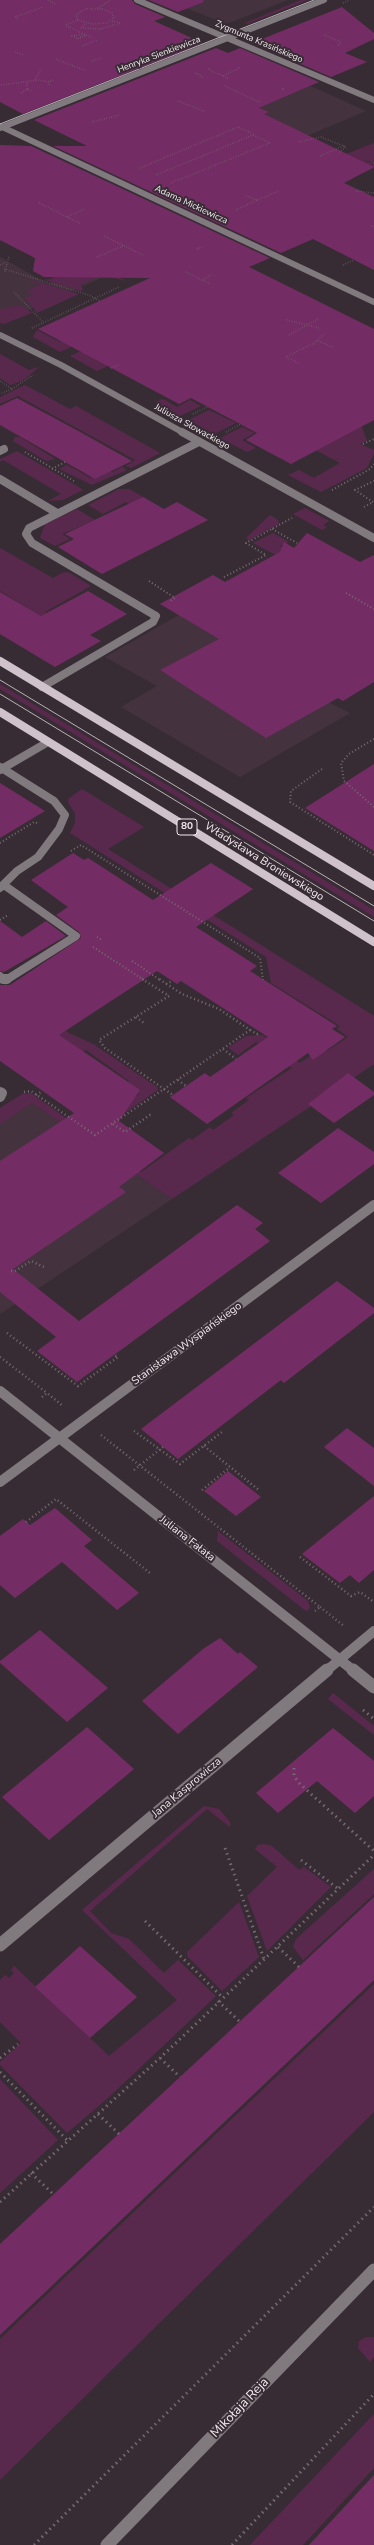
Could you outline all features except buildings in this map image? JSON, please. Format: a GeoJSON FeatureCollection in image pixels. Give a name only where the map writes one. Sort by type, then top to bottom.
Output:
{"type":"FeatureCollection","features":[{"type":"Feature","properties":{"kind":"main road"},"geometry":{"type":"LineString","coordinates":[[0,661],[374,886]]}},
{"type":"Feature","properties":{"kind":"main road","name":"Władysława Broniewskiego"},"geometry":{"type":"LineString","coordinates":[[0,712],[374,942]]}},
{"type":"Feature","properties":{"kind":"street","name":"Zygmunta Krasińskiego"},"geometry":{"type":"LineString","coordinates":[[137,0],[374,100]]}},
{"type":"Feature","properties":{"kind":"street","name":"Henryka Sienkiewicza"},"geometry":{"type":"LineString","coordinates":[[0,127],[324,0]]}},
{"type":"Feature","properties":{"kind":"street","name":"Adama Mickiewicza"},"geometry":{"type":"LineString","coordinates":[[0,127],[374,302]]}},
{"type":"Feature","properties":{"kind":"street","name":"Juliusza Słowackiego"},"geometry":{"type":"LineString","coordinates":[[0,335],[61,365],[374,538]]}},
{"type":"Feature","properties":{"kind":"street"},"geometry":{"type":"LineString","coordinates":[[42,686],[155,619],[156,616],[32,543],[26,534],[29,528],[200,442]]}},
{"type":"Feature","properties":{"kind":"street"},"geometry":{"type":"LineString","coordinates":[[0,479],[57,513]]}},
{"type":"Feature","properties":{"kind":"street"},"geometry":{"type":"LineString","coordinates":[[0,976],[5,980],[76,936],[2,887],[17,871],[40,854],[59,829],[65,815],[54,801],[1,768],[48,742]]}},
{"type":"Feature","properties":{"kind":"street","name":"Stanisława Wyspiańskiego"},"geometry":{"type":"LineString","coordinates":[[0,1482],[374,1205]]}},
{"type":"Feature","properties":{"kind":"street","name":"Juliana Fałata"},"geometry":{"type":"LineString","coordinates":[[0,1391],[374,1687]]}},
{"type":"Feature","properties":{"kind":"street","name":"Jana Kasprowicza"},"geometry":{"type":"LineString","coordinates":[[0,1946],[374,1631]]}},
{"type":"Feature","properties":{"kind":"street","name":"Mikołaja Reja"},"geometry":{"type":"LineString","coordinates":[[107,2545],[374,2270]]}},
{"type":"Feature","properties":{"kind":"path"},"geometry":{"type":"LineString","coordinates":[[48,0],[55,4]]}},
{"type":"Feature","properties":{"kind":"path"},"geometry":{"type":"LineString","coordinates":[[78,20],[76,16],[77,13],[97,8],[111,0]]}},
{"type":"Feature","properties":{"kind":"path"},"geometry":{"type":"LineString","coordinates":[[17,18],[15,17],[42,7]]}},
{"type":"Feature","properties":{"kind":"path"},"geometry":{"type":"LineString","coordinates":[[97,8],[112,13],[114,18],[111,21]]}},
{"type":"Feature","properties":{"kind":"path"},"geometry":{"type":"LineString","coordinates":[[86,23],[81,28],[90,30],[104,29],[121,23],[111,21],[100,24],[92,24],[78,20],[65,25],[93,38]]}},
{"type":"Feature","properties":{"kind":"path"},"geometry":{"type":"LineString","coordinates":[[107,22],[117,25]]}},
{"type":"Feature","properties":{"kind":"path"},"geometry":{"type":"LineString","coordinates":[[104,23],[110,28]]}},
{"type":"Feature","properties":{"kind":"path"},"geometry":{"type":"LineString","coordinates":[[90,30],[92,24]]}},
{"type":"Feature","properties":{"kind":"path"},"geometry":{"type":"LineString","coordinates":[[97,24],[97,29]]}},
{"type":"Feature","properties":{"kind":"path"},"geometry":{"type":"LineString","coordinates":[[100,24],[104,29]]}},
{"type":"Feature","properties":{"kind":"path"},"geometry":{"type":"LineString","coordinates":[[86,35],[81,40],[72,36],[86,35]]}},
{"type":"Feature","properties":{"kind":"path"},"geometry":{"type":"LineString","coordinates":[[324,35],[339,41],[341,43],[337,46]]}},
{"type":"Feature","properties":{"kind":"path"},"geometry":{"type":"LineString","coordinates":[[82,46],[97,40]]}},
{"type":"Feature","properties":{"kind":"path"},"geometry":{"type":"LineString","coordinates":[[15,52],[24,55]]}},
{"type":"Feature","properties":{"kind":"path"},"geometry":{"type":"LineString","coordinates":[[92,62],[102,58]]}},
{"type":"Feature","properties":{"kind":"path"},"geometry":{"type":"LineString","coordinates":[[56,59],[87,71]]}},
{"type":"Feature","properties":{"kind":"path"},"geometry":{"type":"LineString","coordinates":[[223,76],[247,65]]}},
{"type":"Feature","properties":{"kind":"path"},"geometry":{"type":"LineString","coordinates":[[201,66],[229,79]]}},
{"type":"Feature","properties":{"kind":"path"},"geometry":{"type":"LineString","coordinates":[[35,80],[41,69]]}},
{"type":"Feature","properties":{"kind":"path"},"geometry":{"type":"LineString","coordinates":[[199,75],[203,78]]}},
{"type":"Feature","properties":{"kind":"path"},"geometry":{"type":"LineString","coordinates":[[1,85],[12,82],[27,83],[35,80],[48,82],[54,80]]}},
{"type":"Feature","properties":{"kind":"path"},"geometry":{"type":"LineString","coordinates":[[48,82],[51,85],[48,89]]}},
{"type":"Feature","properties":{"kind":"path"},"geometry":{"type":"LineString","coordinates":[[27,83],[26,87],[28,89]]}},
{"type":"Feature","properties":{"kind":"path"},"geometry":{"type":"LineString","coordinates":[[225,86],[261,103]]}},
{"type":"Feature","properties":{"kind":"path"},"geometry":{"type":"LineString","coordinates":[[21,93],[28,89],[38,91]]}},
{"type":"Feature","properties":{"kind":"path"},"geometry":{"type":"LineString","coordinates":[[178,101],[206,112]]}},
{"type":"Feature","properties":{"kind":"path"},"geometry":{"type":"LineString","coordinates":[[92,122],[120,116]]}},
{"type":"Feature","properties":{"kind":"path"},"geometry":{"type":"LineString","coordinates":[[134,170],[238,127],[270,142],[165,185]]}},
{"type":"Feature","properties":{"kind":"path"},"geometry":{"type":"LineString","coordinates":[[149,178],[254,135]]}},
{"type":"Feature","properties":{"kind":"path"},"geometry":{"type":"LineString","coordinates":[[299,142],[310,138],[321,137],[344,146]]}},
{"type":"Feature","properties":{"kind":"path"},"geometry":{"type":"LineString","coordinates":[[338,153],[345,149],[344,146]]}},
{"type":"Feature","properties":{"kind":"path"},"geometry":{"type":"LineString","coordinates":[[320,156],[344,146]]}},
{"type":"Feature","properties":{"kind":"path"},"geometry":{"type":"LineString","coordinates":[[356,190],[374,193]]}},
{"type":"Feature","properties":{"kind":"path"},"geometry":{"type":"LineString","coordinates":[[236,210],[278,191]]}},
{"type":"Feature","properties":{"kind":"path"},"geometry":{"type":"LineString","coordinates":[[244,195],[257,200]]}},
{"type":"Feature","properties":{"kind":"path"},"geometry":{"type":"LineString","coordinates":[[39,202],[81,224]]}},
{"type":"Feature","properties":{"kind":"path"},"geometry":{"type":"LineString","coordinates":[[67,217],[84,209]]}},
{"type":"Feature","properties":{"kind":"path"},"geometry":{"type":"LineString","coordinates":[[104,236],[142,255]]}},
{"type":"Feature","properties":{"kind":"path"},"geometry":{"type":"LineString","coordinates":[[97,257],[123,245]]}},
{"type":"Feature","properties":{"kind":"path"},"geometry":{"type":"LineString","coordinates":[[5,272],[4,269],[9,256]]}},
{"type":"Feature","properties":{"kind":"path"},"geometry":{"type":"LineString","coordinates":[[340,267],[354,260]]}},
{"type":"Feature","properties":{"kind":"path"},"geometry":{"type":"LineString","coordinates":[[0,265],[7,262]]}},
{"type":"Feature","properties":{"kind":"path"},"geometry":{"type":"LineString","coordinates":[[4,269],[95,298],[100,301]]}},
{"type":"Feature","properties":{"kind":"path"},"geometry":{"type":"LineString","coordinates":[[186,272],[210,284]]}},
{"type":"Feature","properties":{"kind":"path"},"geometry":{"type":"LineString","coordinates":[[201,280],[211,275]]}},
{"type":"Feature","properties":{"kind":"path"},"geometry":{"type":"LineString","coordinates":[[29,332],[53,317],[119,287]]}},
{"type":"Feature","properties":{"kind":"path"},"geometry":{"type":"LineString","coordinates":[[14,292],[43,322]]}},
{"type":"Feature","properties":{"kind":"path"},"geometry":{"type":"LineString","coordinates":[[53,317],[58,320]]}},
{"type":"Feature","properties":{"kind":"path"},"geometry":{"type":"LineString","coordinates":[[289,335],[318,319]]}},
{"type":"Feature","properties":{"kind":"path"},"geometry":{"type":"LineString","coordinates":[[288,320],[319,328]]}},
{"type":"Feature","properties":{"kind":"path"},"geometry":{"type":"LineString","coordinates":[[298,363],[286,357],[318,340],[326,334],[325,333]]}},
{"type":"Feature","properties":{"kind":"path"},"geometry":{"type":"LineString","coordinates":[[318,340],[333,347]]}},
{"type":"Feature","properties":{"kind":"path"},"geometry":{"type":"LineString","coordinates":[[0,394],[34,374],[40,378]]}},
{"type":"Feature","properties":{"kind":"path"},"geometry":{"type":"LineString","coordinates":[[0,380],[12,388]]}},
{"type":"Feature","properties":{"kind":"path"},"geometry":{"type":"LineString","coordinates":[[196,412],[207,407]]}},
{"type":"Feature","properties":{"kind":"path"},"geometry":{"type":"LineString","coordinates":[[229,430],[240,424]]}},
{"type":"Feature","properties":{"kind":"path"},"geometry":{"type":"LineString","coordinates":[[363,444],[374,439]]}},
{"type":"Feature","properties":{"kind":"path"},"geometry":{"type":"LineString","coordinates":[[21,451],[79,483]]}},
{"type":"Feature","properties":{"kind":"path"},"geometry":{"type":"LineString","coordinates":[[52,468],[65,462]]}},
{"type":"Feature","properties":{"kind":"path"},"geometry":{"type":"LineString","coordinates":[[327,492],[370,469],[374,464]]}},
{"type":"Feature","properties":{"kind":"path"},"geometry":{"type":"LineString","coordinates":[[374,481],[355,490],[374,502]]}},
{"type":"Feature","properties":{"kind":"path"},"geometry":{"type":"LineString","coordinates":[[369,504],[374,502]]}},
{"type":"Feature","properties":{"kind":"path"},"geometry":{"type":"LineString","coordinates":[[224,577],[266,555],[246,543],[293,518],[287,514]]}},
{"type":"Feature","properties":{"kind":"path"},"geometry":{"type":"LineString","coordinates":[[272,529],[297,543]]}},
{"type":"Feature","properties":{"kind":"path"},"geometry":{"type":"LineString","coordinates":[[346,593],[374,609]]}},
{"type":"Feature","properties":{"kind":"path"},"geometry":{"type":"LineString","coordinates":[[374,739],[349,754],[341,763],[344,781],[374,806]]}},
{"type":"Feature","properties":{"kind":"path"},"geometry":{"type":"LineString","coordinates":[[322,769],[292,791],[290,802],[295,808],[374,855]]}},
{"type":"Feature","properties":{"kind":"path"},"geometry":{"type":"LineString","coordinates":[[67,854],[81,845],[260,958],[263,980]]}},
{"type":"Feature","properties":{"kind":"path"},"geometry":{"type":"LineString","coordinates":[[76,936],[169,996],[99,1040],[105,1048],[172,1095]]}},
{"type":"Feature","properties":{"kind":"path"},"geometry":{"type":"LineString","coordinates":[[132,960],[182,994],[219,1009],[257,1034],[260,1032]]}},
{"type":"Feature","properties":{"kind":"path"},"geometry":{"type":"LineString","coordinates":[[166,984],[172,980]]}},
{"type":"Feature","properties":{"kind":"path"},"geometry":{"type":"LineString","coordinates":[[136,1017],[144,1022]]}},
{"type":"Feature","properties":{"kind":"path"},"geometry":{"type":"LineString","coordinates":[[1,1094],[30,1091],[95,1135],[250,1030]]}},
{"type":"Feature","properties":{"kind":"path"},"geometry":{"type":"LineString","coordinates":[[223,1049],[236,1059]]}},
{"type":"Feature","properties":{"kind":"path"},"geometry":{"type":"LineString","coordinates":[[178,1080],[186,1086]]}},
{"type":"Feature","properties":{"kind":"path"},"geometry":{"type":"LineString","coordinates":[[36,1095],[43,1091]]}},
{"type":"Feature","properties":{"kind":"path"},"geometry":{"type":"LineString","coordinates":[[113,1124],[126,1133],[150,1114],[153,1116]]}},
{"type":"Feature","properties":{"kind":"path"},"geometry":{"type":"LineString","coordinates":[[11,1270],[15,1271],[32,1261],[44,1267]]}},
{"type":"Feature","properties":{"kind":"path"},"geometry":{"type":"LineString","coordinates":[[7,1333],[78,1386],[118,1357],[114,1355]]}},
{"type":"Feature","properties":{"kind":"path"},"geometry":{"type":"LineString","coordinates":[[0,1357],[47,1393]]}},
{"type":"Feature","properties":{"kind":"path"},"geometry":{"type":"LineString","coordinates":[[134,1431],[180,1464],[222,1432]]}},
{"type":"Feature","properties":{"kind":"path"},"geometry":{"type":"LineString","coordinates":[[96,1432],[320,1607],[298,1626]]}},
{"type":"Feature","properties":{"kind":"path"},"geometry":{"type":"LineString","coordinates":[[204,1446],[229,1468],[260,1491]]}},
{"type":"Feature","properties":{"kind":"path"},"geometry":{"type":"LineString","coordinates":[[117,1484],[163,1447]]}},
{"type":"Feature","properties":{"kind":"path"},"geometry":{"type":"LineString","coordinates":[[202,1490],[229,1468]]}},
{"type":"Feature","properties":{"kind":"path"},"geometry":{"type":"LineString","coordinates":[[26,1522],[56,1499],[150,1574]]}},
{"type":"Feature","properties":{"kind":"path"},"geometry":{"type":"LineString","coordinates":[[300,1556],[351,1596],[360,1592],[374,1602]]}},
{"type":"Feature","properties":{"kind":"path"},"geometry":{"type":"LineString","coordinates":[[294,1768],[294,1776],[300,1784],[374,1851]]}},
{"type":"Feature","properties":{"kind":"path"},"geometry":{"type":"LineString","coordinates":[[225,1848],[264,1959]]}},
{"type":"Feature","properties":{"kind":"path"},"geometry":{"type":"LineString","coordinates":[[0,2202],[67,2140],[160,2058],[222,1997],[278,1947],[337,1888],[374,1855]]}},
{"type":"Feature","properties":{"kind":"path"},"geometry":{"type":"LineString","coordinates":[[301,1860],[337,1888]]}},
{"type":"Feature","properties":{"kind":"path"},"geometry":{"type":"LineString","coordinates":[[145,1921],[222,1997]]}},
{"type":"Feature","properties":{"kind":"path"},"geometry":{"type":"LineString","coordinates":[[278,1947],[299,1967]]}},
{"type":"Feature","properties":{"kind":"path"},"geometry":{"type":"LineString","coordinates":[[218,2001],[240,2022]]}},
{"type":"Feature","properties":{"kind":"path"},"geometry":{"type":"LineString","coordinates":[[0,2058],[18,2044]]}},
{"type":"Feature","properties":{"kind":"path"},"geometry":{"type":"LineString","coordinates":[[160,2058],[180,2077]]}},
{"type":"Feature","properties":{"kind":"path"},"geometry":{"type":"LineString","coordinates":[[0,2072],[67,2140]]}},
{"type":"Feature","properties":{"kind":"path"},"geometry":{"type":"LineString","coordinates":[[98,2114],[119,2134]]}},
{"type":"Feature","properties":{"kind":"path"},"geometry":{"type":"LineString","coordinates":[[31,2173],[54,2194]]}},
{"type":"Feature","properties":{"kind":"path"},"geometry":{"type":"LineString","coordinates":[[34,2545],[374,2207]]}},
{"type":"Feature","properties":{"kind":"path"},"geometry":{"type":"LineString","coordinates":[[232,2545],[374,2394]]}},
{"type":"Feature","properties":{"kind":"shaded area"},"geometry":{"type":"Polygon","coordinates":[[[167,0],[288,0],[226,24],[167,0]]]}},
{"type":"Feature","properties":{"kind":"shaded area"},"geometry":{"type":"Polygon","coordinates":[[[301,0],[308,0],[247,24],[245,23],[301,0]]]}},
{"type":"Feature","properties":{"kind":"shaded area"},"geometry":{"type":"Polygon","coordinates":[[[310,86],[366,111],[184,188],[259,108],[310,86]]]}},
{"type":"Feature","properties":{"kind":"shaded area"},"geometry":{"type":"Polygon","coordinates":[[[374,143],[374,162],[363,160],[374,164],[374,168],[361,174],[329,161],[374,143]]]}},
{"type":"Feature","properties":{"kind":"shaded area"},"geometry":{"type":"Polygon","coordinates":[[[0,257],[48,284],[91,263],[112,273],[5,320],[0,317],[0,257]]]}},
{"type":"Feature","properties":{"kind":"shaded area"},"geometry":{"type":"Polygon","coordinates":[[[63,271],[116,276],[126,281],[103,275],[80,285],[83,289],[81,291],[45,280],[51,279],[63,271]]]}},
{"type":"Feature","properties":{"kind":"shaded area"},"geometry":{"type":"Polygon","coordinates":[[[27,279],[79,294],[37,313],[26,298],[33,294],[27,291],[40,285],[27,279]]]}},
{"type":"Feature","properties":{"kind":"shaded area"},"geometry":{"type":"Polygon","coordinates":[[[142,304],[148,313],[60,352],[33,337],[37,330],[60,342],[142,304]]]}},
{"type":"Feature","properties":{"kind":"shaded area"},"geometry":{"type":"Polygon","coordinates":[[[15,306],[24,307],[32,313],[4,324],[0,323],[0,310],[15,306]]]}},
{"type":"Feature","properties":{"kind":"shaded area"},"geometry":{"type":"Polygon","coordinates":[[[122,333],[331,411],[362,427],[367,441],[360,444],[374,450],[367,468],[321,492],[288,475],[299,470],[314,478],[340,463],[138,357],[112,364],[97,371],[70,356],[122,333]]]}},
{"type":"Feature","properties":{"kind":"shaded area"},"geometry":{"type":"Polygon","coordinates":[[[0,354],[29,370],[39,367],[22,381],[10,385],[0,378],[0,354]]]}},
{"type":"Feature","properties":{"kind":"shaded area"},"geometry":{"type":"Polygon","coordinates":[[[25,385],[70,409],[76,406],[160,453],[131,468],[126,466],[135,460],[18,396],[0,404],[0,397],[25,385]]]}},
{"type":"Feature","properties":{"kind":"shaded area"},"geometry":{"type":"Polygon","coordinates":[[[163,399],[177,407],[190,400],[201,406],[180,416],[155,402],[163,399]]]}},
{"type":"Feature","properties":{"kind":"shaded area"},"geometry":{"type":"Polygon","coordinates":[[[209,410],[236,423],[214,434],[188,420],[209,410]]]}},
{"type":"Feature","properties":{"kind":"shaded area"},"geometry":{"type":"Polygon","coordinates":[[[242,427],[255,433],[242,440],[256,448],[247,452],[220,438],[242,427]]]}},
{"type":"Feature","properties":{"kind":"shaded area"},"geometry":{"type":"Polygon","coordinates":[[[15,437],[20,437],[55,459],[46,461],[13,441],[15,437]]]}},
{"type":"Feature","properties":{"kind":"shaded area"},"geometry":{"type":"Polygon","coordinates":[[[17,451],[83,490],[63,500],[48,501],[61,494],[3,460],[0,462],[0,459],[17,451]]]}},
{"type":"Feature","properties":{"kind":"shaded area"},"geometry":{"type":"Polygon","coordinates":[[[67,465],[91,478],[108,470],[112,472],[122,467],[127,470],[92,485],[59,469],[67,465]]]}},
{"type":"Feature","properties":{"kind":"shaded area"},"geometry":{"type":"Polygon","coordinates":[[[119,489],[129,489],[149,500],[135,507],[126,502],[103,514],[88,505],[119,489]]]}},
{"type":"Feature","properties":{"kind":"shaded area"},"geometry":{"type":"Polygon","coordinates":[[[305,508],[329,521],[323,525],[327,527],[322,530],[293,514],[305,508]]]}},
{"type":"Feature","properties":{"kind":"shaded area"},"geometry":{"type":"Polygon","coordinates":[[[77,509],[95,520],[62,534],[70,539],[55,546],[40,538],[45,524],[77,509]]]}},
{"type":"Feature","properties":{"kind":"shaded area"},"geometry":{"type":"Polygon","coordinates":[[[270,515],[278,520],[279,524],[249,540],[246,538],[270,515]]]}},
{"type":"Feature","properties":{"kind":"shaded area"},"geometry":{"type":"Polygon","coordinates":[[[273,533],[289,542],[280,546],[334,577],[295,565],[253,543],[273,533]]]}},
{"type":"Feature","properties":{"kind":"shaded area"},"geometry":{"type":"Polygon","coordinates":[[[0,548],[53,578],[64,572],[70,573],[91,586],[45,612],[50,615],[44,618],[0,591],[0,548]]]}},
{"type":"Feature","properties":{"kind":"shaded area"},"geometry":{"type":"Polygon","coordinates":[[[179,615],[328,702],[350,713],[240,777],[121,707],[157,686],[105,657],[179,615]]]}},
{"type":"Feature","properties":{"kind":"shaded area"},"geometry":{"type":"Polygon","coordinates":[[[0,684],[374,910],[374,917],[0,689],[0,684]]]}},
{"type":"Feature","properties":{"kind":"shaded area"},"geometry":{"type":"Polygon","coordinates":[[[82,789],[144,827],[108,849],[374,1016],[374,1064],[172,1199],[32,1103],[0,1124],[0,1108],[22,1094],[31,1093],[141,1172],[189,1138],[192,1140],[210,1127],[213,1130],[234,1115],[231,1113],[249,1100],[246,1098],[292,1068],[256,1042],[238,1055],[229,1047],[246,1036],[263,1035],[277,1045],[275,1047],[300,1063],[322,1048],[327,1051],[348,1037],[337,1029],[340,1026],[271,983],[266,957],[70,833],[75,823],[75,814],[68,802],[68,799],[82,789]]]}},
{"type":"Feature","properties":{"kind":"shaded area"},"geometry":{"type":"Polygon","coordinates":[[[52,1021],[69,1033],[93,1044],[157,1087],[158,1090],[100,1130],[95,1123],[139,1094],[126,1084],[129,1081],[86,1050],[81,1054],[42,1028],[52,1021]]]}},
{"type":"Feature","properties":{"kind":"shaded area"},"geometry":{"type":"Polygon","coordinates":[[[32,1103],[172,1199],[0,1314],[0,1123],[32,1103]]]}},
{"type":"Feature","properties":{"kind":"shaded area"},"geometry":{"type":"Polygon","coordinates":[[[218,1531],[308,1601],[310,1608],[306,1611],[217,1541],[218,1531]]]}},
{"type":"Feature","properties":{"kind":"shaded area"},"geometry":{"type":"Polygon","coordinates":[[[333,1693],[374,1726],[374,1735],[328,1699],[333,1693]]]}},
{"type":"Feature","properties":{"kind":"shaded area"},"geometry":{"type":"Polygon","coordinates":[[[204,1806],[219,1809],[230,1822],[230,1827],[207,1809],[90,1911],[111,1933],[129,1939],[164,1973],[178,1960],[216,1996],[109,2097],[67,2133],[0,2065],[0,2062],[21,2043],[0,2022],[0,1980],[5,1975],[9,1978],[14,1973],[11,1970],[14,1966],[109,2056],[177,2000],[82,1910],[204,1806]]]}},
{"type":"Feature","properties":{"kind":"shaded area"},"geometry":{"type":"Polygon","coordinates":[[[264,1844],[272,1846],[299,1870],[304,1867],[331,1887],[267,1951],[247,1896],[277,1867],[255,1849],[258,1845],[264,1844]]]}},
{"type":"Feature","properties":{"kind":"shaded area"},"geometry":{"type":"Polygon","coordinates":[[[374,1869],[374,1894],[303,1960],[293,1947],[296,1939],[374,1869]]]}},
{"type":"Feature","properties":{"kind":"shaded area"},"geometry":{"type":"Polygon","coordinates":[[[239,1902],[259,1957],[222,1991],[188,1957],[187,1952],[239,1902]]]}},
{"type":"Feature","properties":{"kind":"shaded area"},"geometry":{"type":"Polygon","coordinates":[[[374,1984],[374,2112],[0,2480],[0,2339],[374,1984]]]}},
{"type":"Feature","properties":{"kind":"shaded area"},"geometry":{"type":"Polygon","coordinates":[[[0,2079],[58,2140],[0,2193],[0,2079]]]}},
{"type":"Feature","properties":{"kind":"shaded area"},"geometry":{"type":"Polygon","coordinates":[[[366,2337],[374,2337],[374,2357],[370,2362],[358,2348],[359,2341],[366,2337]]]}},
{"type":"Feature","properties":{"kind":"shaded area"},"geometry":{"type":"Polygon","coordinates":[[[374,2414],[374,2468],[303,2545],[250,2545],[374,2414]]]}},
{"type":"Feature","properties":{"kind":"tram line"},"geometry":{"type":"LineString","coordinates":[[0,124],[314,0]]}},
{"type":"Feature","properties":{"kind":"tram line"},"geometry":{"type":"LineString","coordinates":[[0,680],[374,906]]}},
{"type":"Feature","properties":{"kind":"tram line"},"geometry":{"type":"LineString","coordinates":[[0,694],[374,921]]}}]}
